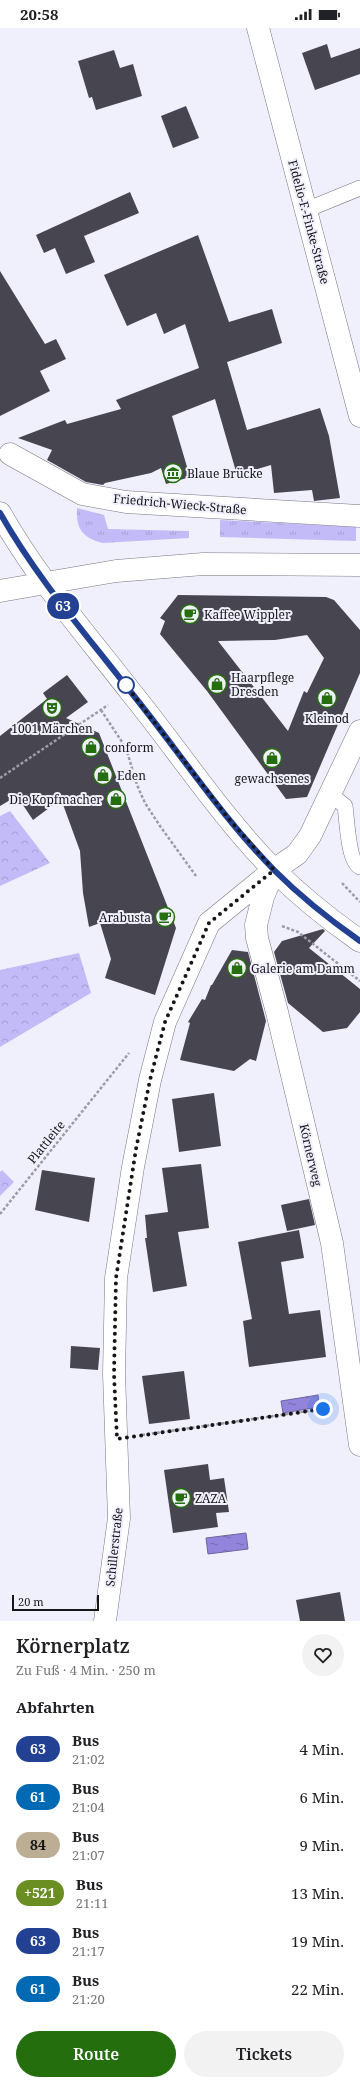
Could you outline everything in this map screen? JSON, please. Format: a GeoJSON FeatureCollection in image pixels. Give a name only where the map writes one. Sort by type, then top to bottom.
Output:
{"type":"FeatureCollection","features":[{"type":"Feature","properties":{"kind":"street","name":"Fidelio-F.-Finke-Straße"},"geometry":{"type":"LineString","coordinates":[[258,28],[360,416]]}},
{"type":"Feature","properties":{"kind":"street","name":"Friedrich-Wieck-Straße"},"geometry":{"type":"LineString","coordinates":[[10,454],[82,494],[126,502],[360,516]]}},
{"type":"Feature","properties":{"kind":"street"},"geometry":{"type":"LineString","coordinates":[[0,513],[17,542],[46,583],[228,818],[274,870],[336,924],[360,941]]}},
{"type":"Feature","properties":{"kind":"street"},"geometry":{"type":"LineString","coordinates":[[0,591],[128,570],[203,564],[360,565]]}},
{"type":"Feature","properties":{"kind":"street","name":"Schillerstraße"},"geometry":{"type":"LineString","coordinates":[[105,1621],[119,1518],[114,1374],[116,1278],[136,1149],[150,1080],[165,1022],[209,923],[274,870],[297,854],[310,836],[360,731]]}},
{"type":"Feature","properties":{"kind":"street","name":"Körnerweg"},"geometry":{"type":"LineString","coordinates":[[274,870],[257,918],[257,938],[278,1012],[332,1243],[360,1446]]}},
{"type":"Feature","properties":{"kind":"lane"},"geometry":{"type":"LineString","coordinates":[[306,210],[360,188]]}},
{"type":"Feature","properties":{"kind":"lane"},"geometry":{"type":"LineString","coordinates":[[330,794],[345,806],[352,857],[356,865],[360,867]]}},
{"type":"Feature","properties":{"kind":"path"},"geometry":{"type":"LineString","coordinates":[[0,778],[130,690]]}},
{"type":"Feature","properties":{"kind":"path"},"geometry":{"type":"LineString","coordinates":[[101,710],[126,748],[137,785],[145,803],[196,876]]}},
{"type":"Feature","properties":{"kind":"path"},"geometry":{"type":"LineString","coordinates":[[278,925],[298,932],[360,981]]}},
{"type":"Feature","properties":{"kind":"path","name":"Plattleite"},"geometry":{"type":"LineString","coordinates":[[0,1214],[106,1082]]}},
{"type":"Feature","properties":{"kind":"path"},"geometry":{"type":"LineString","coordinates":[[117,1439],[355,1404]]}},
{"type":"Feature","properties":{"kind":"green space"},"geometry":{"type":"Polygon","coordinates":[[[77,508],[104,515],[108,529],[189,531],[189,538],[102,543],[85,535],[79,527],[77,508]]]}},
{"type":"Feature","properties":{"kind":"green space"},"geometry":{"type":"Polygon","coordinates":[[[220,520],[356,527],[356,541],[220,537],[220,520]]]}},
{"type":"Feature","properties":{"kind":"green space"},"geometry":{"type":"Polygon","coordinates":[[[10,811],[50,863],[0,886],[0,816],[10,811]]]}},
{"type":"Feature","properties":{"kind":"green space"},"geometry":{"type":"Polygon","coordinates":[[[79,953],[91,993],[0,1047],[0,970],[79,953]]]}},
{"type":"Feature","properties":{"kind":"green space"},"geometry":{"type":"Polygon","coordinates":[[[2,1170],[14,1182],[0,1196],[0,1172],[2,1170]]]}},
{"type":"Feature","properties":{"kind":"water"},"geometry":{"type":"Polygon","coordinates":[[[318,1395],[319,1407],[283,1413],[281,1401],[318,1395]]]}},
{"type":"Feature","properties":{"kind":"water"},"geometry":{"type":"Polygon","coordinates":[[[246,1533],[248,1549],[208,1554],[206,1538],[246,1533]]]}},
{"type":"Feature","properties":{"kind":"building"},"geometry":{"type":"Polygon","coordinates":[[[327,44],[331,58],[360,48],[360,74],[315,90],[302,53],[327,44]]]}},
{"type":"Feature","properties":{"kind":"building"},"geometry":{"type":"Polygon","coordinates":[[[114,50],[120,68],[133,64],[142,96],[96,110],[92,97],[89,98],[78,61],[114,50]]]}},
{"type":"Feature","properties":{"kind":"building"},"geometry":{"type":"Polygon","coordinates":[[[186,106],[199,138],[173,148],[161,116],[186,106]]]}},
{"type":"Feature","properties":{"kind":"building"},"geometry":{"type":"Polygon","coordinates":[[[130,192],[139,213],[84,236],[95,262],[66,274],[55,248],[44,253],[36,235],[130,192]]]}},
{"type":"Feature","properties":{"kind":"building"},"geometry":{"type":"Polygon","coordinates":[[[198,235],[229,322],[272,309],[282,343],[227,362],[247,430],[320,408],[329,436],[340,498],[314,501],[312,490],[274,493],[271,465],[237,475],[215,399],[172,416],[190,477],[166,484],[161,468],[151,473],[105,483],[103,485],[86,482],[47,460],[52,450],[18,438],[65,420],[67,424],[121,409],[116,400],[199,368],[185,324],[164,334],[156,313],[127,326],[104,275],[198,235]]]}},
{"type":"Feature","properties":{"kind":"building"},"geometry":{"type":"Polygon","coordinates":[[[0,271],[45,344],[56,339],[66,359],[40,371],[50,391],[0,416],[0,271]]]}},
{"type":"Feature","properties":{"kind":"building"},"geometry":{"type":"Polygon","coordinates":[[[178,595],[326,597],[334,600],[360,630],[360,673],[307,797],[286,799],[207,691],[160,634],[165,621],[160,618],[178,595]],[[307,635],[275,640],[218,641],[288,731],[304,691],[307,693],[324,658],[307,635]]]}},
{"type":"Feature","properties":{"kind":"building"},"geometry":{"type":"Polygon","coordinates":[[[67,675],[88,702],[66,718],[99,733],[176,928],[155,995],[105,978],[111,959],[100,923],[89,927],[83,893],[80,851],[61,799],[33,820],[17,796],[0,806],[0,736],[47,699],[43,693],[67,675]]]}},
{"type":"Feature","properties":{"kind":"building"},"geometry":{"type":"Polygon","coordinates":[[[323,929],[325,931],[309,948],[360,989],[360,1012],[347,1028],[323,1032],[288,1003],[274,952],[282,941],[323,929]]]}},
{"type":"Feature","properties":{"kind":"building"},"geometry":{"type":"Polygon","coordinates":[[[232,950],[248,952],[266,1021],[256,1061],[250,1059],[234,1071],[180,1060],[190,1023],[188,1022],[202,999],[205,1000],[211,985],[232,950]]]}},
{"type":"Feature","properties":{"kind":"building"},"geometry":{"type":"Polygon","coordinates":[[[214,1093],[221,1146],[179,1152],[172,1099],[214,1093]]]}},
{"type":"Feature","properties":{"kind":"building"},"geometry":{"type":"Polygon","coordinates":[[[201,1164],[209,1228],[178,1232],[187,1286],[153,1292],[145,1238],[147,1238],[145,1215],[168,1212],[162,1168],[201,1164]]]}},
{"type":"Feature","properties":{"kind":"building"},"geometry":{"type":"Polygon","coordinates":[[[42,1170],[95,1178],[89,1222],[35,1210],[42,1170]]]}},
{"type":"Feature","properties":{"kind":"building"},"geometry":{"type":"Polygon","coordinates":[[[309,1199],[315,1225],[287,1231],[281,1205],[309,1199]]]}},
{"type":"Feature","properties":{"kind":"building"},"geometry":{"type":"Polygon","coordinates":[[[299,1230],[304,1258],[281,1262],[289,1314],[320,1310],[326,1357],[249,1367],[243,1321],[252,1319],[238,1242],[299,1230]]]}},
{"type":"Feature","properties":{"kind":"building"},"geometry":{"type":"Polygon","coordinates":[[[71,1346],[100,1348],[98,1370],[70,1368],[71,1346]]]}},
{"type":"Feature","properties":{"kind":"building"},"geometry":{"type":"Polygon","coordinates":[[[184,1371],[190,1419],[149,1424],[142,1376],[184,1371]]]}},
{"type":"Feature","properties":{"kind":"building"},"geometry":{"type":"Polygon","coordinates":[[[208,1464],[210,1480],[224,1478],[229,1512],[216,1513],[218,1527],[173,1533],[164,1470],[208,1464]]]}},
{"type":"Feature","properties":{"kind":"building"},"geometry":{"type":"Polygon","coordinates":[[[340,1592],[345,1621],[300,1621],[296,1600],[340,1592]]]}},
{"type":"Feature","properties":{"kind":"bus line","name":"63"},"geometry":{"type":"LineString","coordinates":[[0,513],[17,542],[46,583],[228,818],[274,870],[336,924],[360,941]]}},
{"type":"Feature","properties":{"kind":"place","name":"Blaue Brücke"},"geometry":{"type":"Point","coordinates":[173,473]}},
{"type":"Feature","properties":{"kind":"place","name":"Kaffee Wippler"},"geometry":{"type":"Point","coordinates":[190,614]}},
{"type":"Feature","properties":{"kind":"place","name":"Haarpflege Dresden"},"geometry":{"type":"Point","coordinates":[217,684]}},
{"type":"Feature","properties":{"kind":"place","name":"Kleinod"},"geometry":{"type":"Point","coordinates":[327,698]}},
{"type":"Feature","properties":{"kind":"place","name":"1001 Märchen"},"geometry":{"type":"Point","coordinates":[52,708]}},
{"type":"Feature","properties":{"kind":"place","name":"conform"},"geometry":{"type":"Point","coordinates":[91,747]}},
{"type":"Feature","properties":{"kind":"place","name":"gewachsenes"},"geometry":{"type":"Point","coordinates":[272,758]}},
{"type":"Feature","properties":{"kind":"place","name":"Eden"},"geometry":{"type":"Point","coordinates":[103,775]}},
{"type":"Feature","properties":{"kind":"place","name":"Die Kopfmacher"},"geometry":{"type":"Point","coordinates":[116,799]}},
{"type":"Feature","properties":{"kind":"place","name":"Arabusta"},"geometry":{"type":"Point","coordinates":[165,917]}},
{"type":"Feature","properties":{"kind":"place","name":"Galerie am Damm"},"geometry":{"type":"Point","coordinates":[237,968]}},
{"type":"Feature","properties":{"kind":"place","name":"ZAZA"},"geometry":{"type":"Point","coordinates":[181,1498]}},
{"type":"Feature","properties":{"kind":"route"},"geometry":{"type":"LineString","coordinates":[[126,685],[125,684],[228,818],[274,870],[209,923],[203,933],[165,1022],[150,1080],[136,1149],[116,1278],[114,1374],[117,1439],[323,1409]]}}]}
